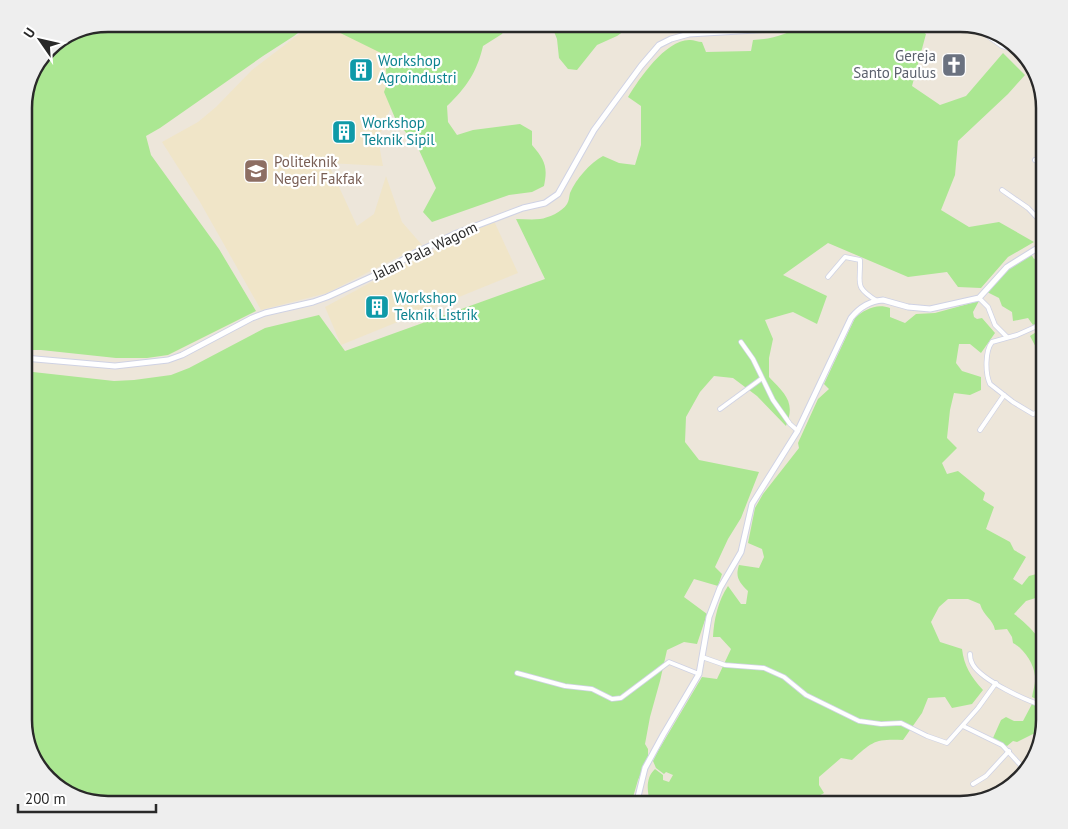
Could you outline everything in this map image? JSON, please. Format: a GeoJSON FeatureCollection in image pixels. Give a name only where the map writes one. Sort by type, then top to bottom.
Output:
{"type":"FeatureCollection","features":[{"type":"Feature","properties":{"kind":"main road","name":"Jalan Pala Wagom"},"geometry":{"type":"LineString","coordinates":[[33,359],[115,366],[168,360],[182,355],[252,318],[326,297],[380,273],[415,253],[457,233],[523,208],[546,202],[558,194],[594,130],[641,66],[659,45],[671,39],[689,34],[723,32]]}},
{"type":"Feature","properties":{"kind":"main road"},"geometry":{"type":"LineString","coordinates":[[638,796],[642,778],[650,759],[699,674],[709,617],[720,588],[741,552],[752,504],[798,431],[851,318],[864,306],[883,300],[913,308],[930,309],[978,298],[1007,266],[1036,249]]}},
{"type":"Feature","properties":{"kind":"street"},"geometry":{"type":"LineString","coordinates":[[1002,190],[1028,208],[1036,216]]}},
{"type":"Feature","properties":{"kind":"street"},"geometry":{"type":"LineString","coordinates":[[828,277],[845,257],[860,260],[859,283],[861,290],[877,301]]}},
{"type":"Feature","properties":{"kind":"street"},"geometry":{"type":"LineString","coordinates":[[978,298],[988,307],[994,325],[1007,337]]}},
{"type":"Feature","properties":{"kind":"street"},"geometry":{"type":"LineString","coordinates":[[1036,326],[992,342],[988,351],[988,382],[1033,414],[1036,413]]}},
{"type":"Feature","properties":{"kind":"street"},"geometry":{"type":"LineString","coordinates":[[740,342],[752,359],[772,400],[790,424],[798,431]]}},
{"type":"Feature","properties":{"kind":"street"},"geometry":{"type":"LineString","coordinates":[[720,409],[761,379]]}},
{"type":"Feature","properties":{"kind":"street"},"geometry":{"type":"LineString","coordinates":[[980,430],[1004,395]]}},
{"type":"Feature","properties":{"kind":"street"},"geometry":{"type":"LineString","coordinates":[[970,654],[973,665],[977,670],[1020,697],[1036,703]]}},
{"type":"Feature","properties":{"kind":"street"},"geometry":{"type":"LineString","coordinates":[[702,657],[725,665],[764,668],[784,677],[806,695],[858,721],[881,724],[901,723],[927,736],[947,743],[963,726],[996,683]]}},
{"type":"Feature","properties":{"kind":"street"},"geometry":{"type":"LineString","coordinates":[[517,673],[565,686],[592,689],[612,698],[621,698],[669,662],[699,674]]}},
{"type":"Feature","properties":{"kind":"street"},"geometry":{"type":"LineString","coordinates":[[963,726],[999,744],[1009,751],[1021,765]]}},
{"type":"Feature","properties":{"kind":"street"},"geometry":{"type":"LineString","coordinates":[[973,784],[986,776],[1009,751]]}},
{"type":"Feature","properties":{"kind":"shaded area","name":"Politeknik Negeri Fakfak"},"geometry":{"type":"Polygon","coordinates":[[[302,32],[408,32],[403,78],[378,139],[383,166],[328,163],[357,226],[374,214],[386,176],[402,222],[422,245],[327,293],[261,310],[200,202],[162,142],[198,122],[216,107],[252,70],[302,32]]]}},
{"type":"Feature","properties":{"kind":"shaded area"},"geometry":{"type":"Polygon","coordinates":[[[494,221],[518,273],[341,345],[325,307],[494,221]]]}},
{"type":"Feature","properties":{"kind":"green space"},"geometry":{"type":"Polygon","coordinates":[[[109,32],[299,32],[146,136],[151,155],[219,249],[256,311],[168,355],[147,358],[116,358],[33,350],[33,104],[35,89],[45,66],[65,65],[65,46],[80,38],[94,34],[109,32]]]}},
{"type":"Feature","properties":{"kind":"green space"},"geometry":{"type":"Polygon","coordinates":[[[338,32],[503,32],[483,46],[478,64],[470,79],[447,106],[448,122],[457,135],[473,130],[520,124],[532,131],[532,145],[544,164],[546,174],[544,186],[532,192],[509,195],[432,222],[423,212],[436,188],[419,150],[395,118],[384,92],[387,84],[385,55],[338,32]]]}},
{"type":"Feature","properties":{"kind":"green space"},"geometry":{"type":"Polygon","coordinates":[[[554,32],[623,32],[597,45],[577,70],[568,69],[559,58],[554,32]]]}},
{"type":"Feature","properties":{"kind":"green space"},"geometry":{"type":"Polygon","coordinates":[[[790,32],[923,32],[926,34],[912,86],[940,105],[966,96],[1003,53],[1025,75],[1008,94],[958,141],[955,175],[941,210],[969,227],[999,222],[1034,242],[1008,257],[981,288],[958,287],[947,272],[908,277],[828,243],[783,275],[827,296],[817,324],[793,312],[765,320],[773,339],[769,358],[769,377],[784,394],[789,404],[790,411],[786,426],[757,396],[733,378],[714,376],[700,392],[686,417],[685,442],[699,460],[759,472],[741,518],[728,539],[715,567],[722,574],[718,586],[694,579],[684,597],[707,614],[697,644],[684,642],[667,650],[645,744],[648,749],[648,758],[633,796],[109,796],[84,792],[62,781],[48,767],[40,754],[35,740],[33,725],[33,372],[114,381],[171,375],[189,368],[265,328],[319,315],[345,351],[545,279],[516,219],[543,218],[562,210],[568,203],[570,193],[580,177],[588,167],[603,156],[619,163],[635,165],[641,145],[641,106],[628,97],[654,61],[681,41],[702,42],[706,52],[751,51],[753,40],[790,32]]]}},
{"type":"Feature","properties":{"kind":"green space"},"geometry":{"type":"Polygon","coordinates":[[[1031,254],[1034,259],[1036,258],[1036,323],[1033,325],[1028,318],[1013,321],[1012,312],[1002,306],[999,298],[987,292],[1008,269],[1031,254]]]}},
{"type":"Feature","properties":{"kind":"green space"},"geometry":{"type":"Polygon","coordinates":[[[979,301],[973,312],[974,317],[977,319],[982,318],[995,333],[981,353],[970,344],[959,344],[956,363],[962,371],[981,377],[981,390],[970,395],[954,393],[947,438],[957,448],[942,463],[947,474],[958,471],[985,493],[983,500],[994,507],[986,529],[1010,542],[1014,550],[1026,557],[1013,579],[1022,585],[1029,576],[1036,574],[1036,598],[1026,601],[1014,614],[1036,635],[1036,699],[1032,697],[1035,684],[1033,667],[1025,653],[1013,643],[1007,629],[995,630],[980,604],[968,599],[948,599],[939,607],[931,622],[940,642],[962,649],[964,661],[969,671],[983,690],[972,704],[952,708],[945,697],[928,698],[922,713],[903,740],[875,742],[852,760],[841,758],[819,777],[819,785],[824,793],[819,796],[649,796],[648,781],[655,769],[663,775],[663,780],[669,782],[673,775],[666,772],[664,774],[656,768],[653,761],[658,751],[702,677],[717,679],[731,649],[720,637],[713,637],[719,604],[728,586],[741,604],[746,604],[748,591],[739,579],[737,573],[739,565],[759,568],[764,557],[762,549],[748,543],[755,508],[763,494],[799,448],[798,443],[818,399],[829,389],[824,384],[855,318],[871,308],[880,306],[890,308],[890,317],[905,323],[916,314],[935,313],[979,301]]]}},
{"type":"Feature","properties":{"kind":"green space"},"geometry":{"type":"Polygon","coordinates":[[[1036,332],[1036,347],[1030,336],[1036,332]]]}},
{"type":"Feature","properties":{"kind":"green space"},"geometry":{"type":"Polygon","coordinates":[[[1032,704],[1036,706],[1034,733],[1017,742],[1013,741],[1007,746],[993,738],[1001,720],[1006,717],[1014,721],[1023,721],[1032,704]]]}},
{"type":"Feature","properties":{"kind":"place","name":"Gereja Santo Paulus"},"geometry":{"type":"Point","coordinates":[954,65]}},
{"type":"Feature","properties":{"kind":"place","name":"Workshop Agroindustri"},"geometry":{"type":"Point","coordinates":[361,70]}},
{"type":"Feature","properties":{"kind":"place","name":"Workshop Teknik Sipil"},"geometry":{"type":"Point","coordinates":[344,132]}},
{"type":"Feature","properties":{"kind":"place","name":"Politeknik Negeri Fakfak"},"geometry":{"type":"Point","coordinates":[256,171]}},
{"type":"Feature","properties":{"kind":"place","name":"Workshop Teknik Listrik"},"geometry":{"type":"Point","coordinates":[377,307]}}]}
